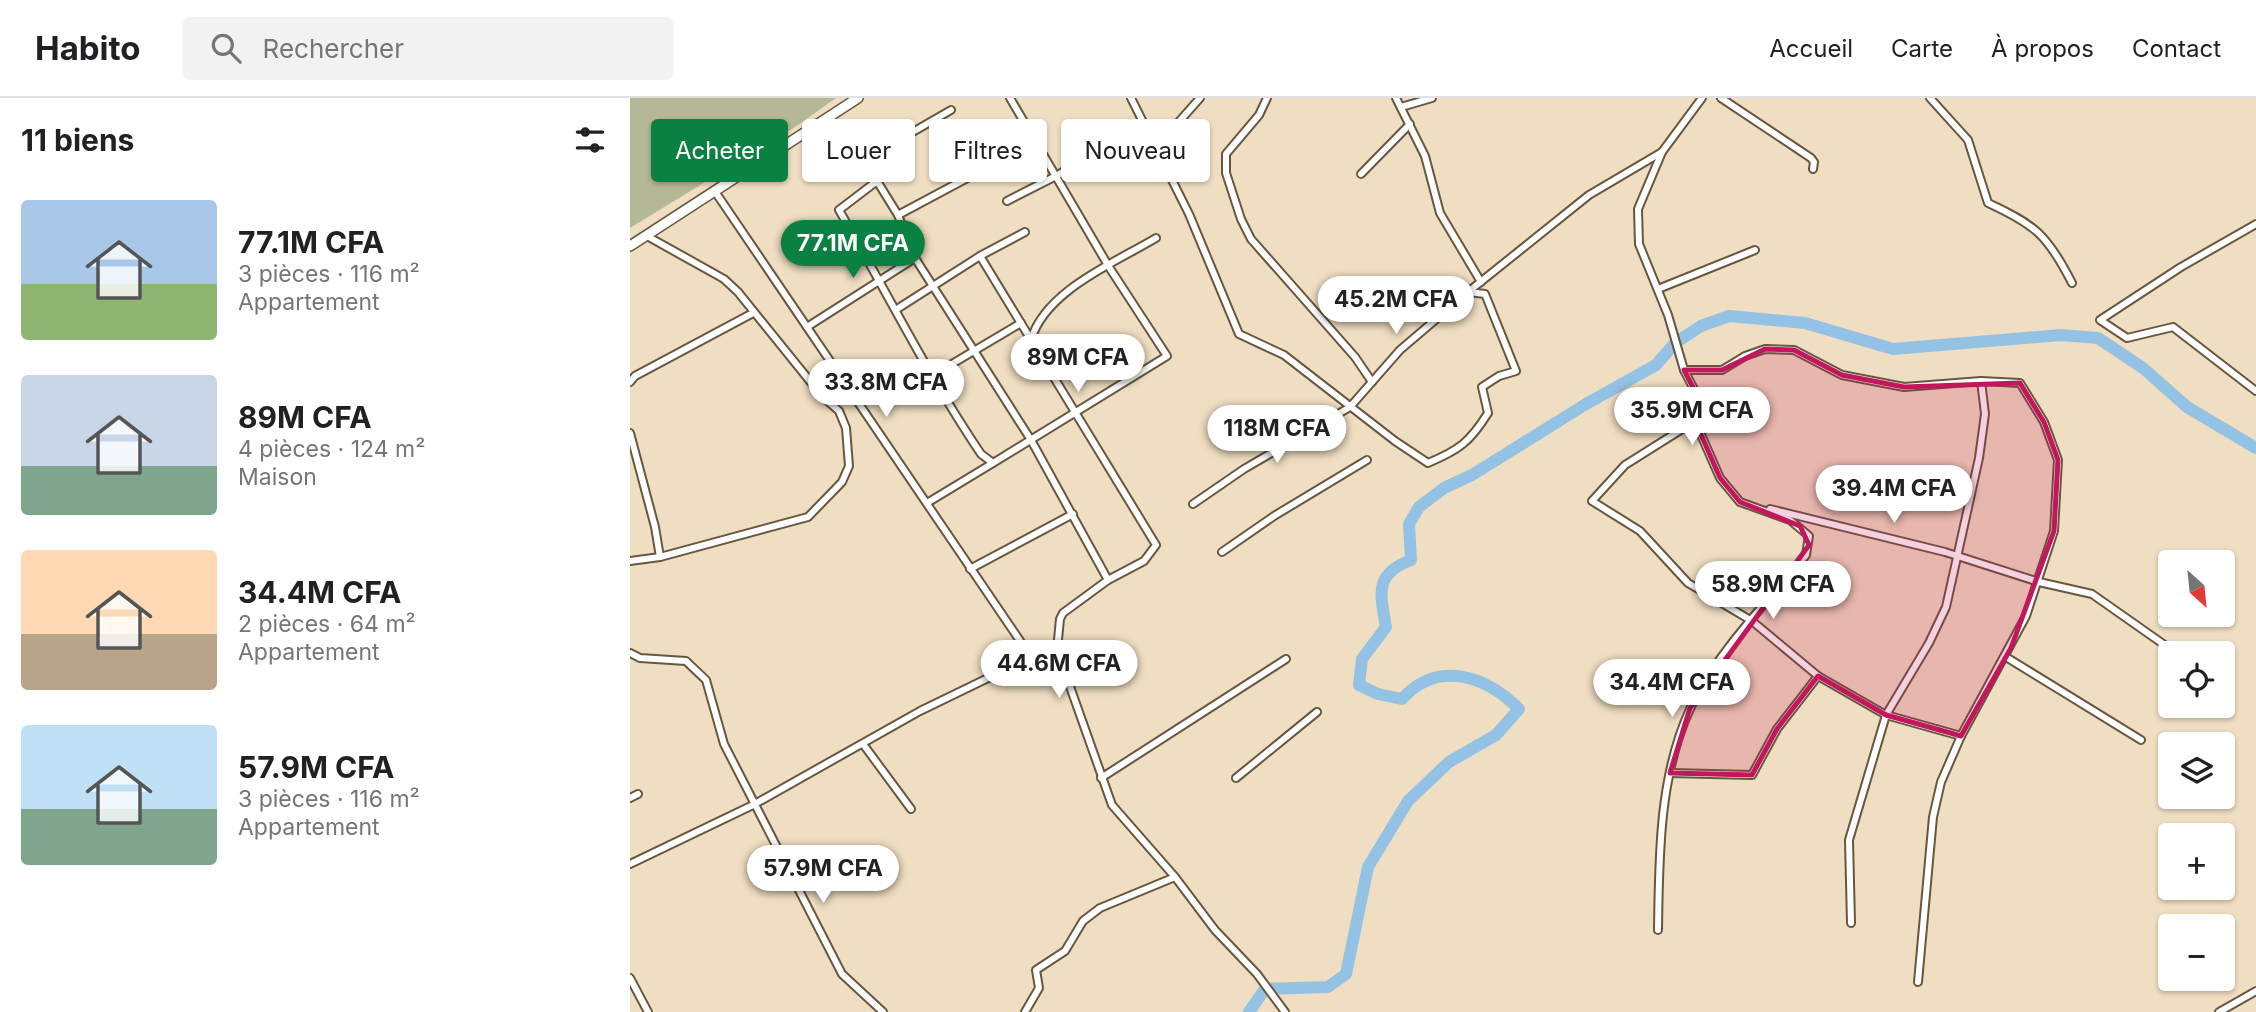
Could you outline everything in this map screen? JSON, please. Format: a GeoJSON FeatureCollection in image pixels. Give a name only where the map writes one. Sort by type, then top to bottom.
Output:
{"type":"FeatureCollection","features":[{"type":"Feature","properties":{"kind":"main road"},"geometry":{"type":"LineString","coordinates":[[630,246],[716,193],[858,98]]}},
{"type":"Feature","properties":{"kind":"street"},"geometry":{"type":"LineString","coordinates":[[927,503],[1167,356],[1109,267],[1058,175],[1010,98]]}},
{"type":"Feature","properties":{"kind":"street"},"geometry":{"type":"LineString","coordinates":[[1131,98],[1141,119]]}},
{"type":"Feature","properties":{"kind":"street"},"geometry":{"type":"LineString","coordinates":[[1181,119],[1200,98]]}},
{"type":"Feature","properties":{"kind":"street"},"geometry":{"type":"LineString","coordinates":[[1267,98],[1259,115],[1226,154],[1226,173],[1241,219],[1261,254],[1355,357],[1372,382]]}},
{"type":"Feature","properties":{"kind":"street"},"geometry":{"type":"LineString","coordinates":[[1396,98],[1425,156],[1440,213],[1481,282]]}},
{"type":"Feature","properties":{"kind":"street"},"geometry":{"type":"LineString","coordinates":[[1401,107],[1432,98]]}},
{"type":"Feature","properties":{"kind":"street"},"geometry":{"type":"LineString","coordinates":[[1658,930],[1659,858],[1670,773],[1690,708],[1726,652],[1806,555],[1810,536],[1790,520],[1740,502],[1720,478],[1695,421],[1699,399],[1684,370],[1658,289],[1639,244],[1638,216],[1641,199],[1662,152],[1702,98]]}},
{"type":"Feature","properties":{"kind":"street"},"geometry":{"type":"LineString","coordinates":[[1721,98],[1811,158],[1814,162],[1813,169]]}},
{"type":"Feature","properties":{"kind":"street"},"geometry":{"type":"LineString","coordinates":[[1930,98],[1968,140],[1987,203],[2025,220],[2053,246],[2072,283]]}},
{"type":"Feature","properties":{"kind":"street"},"geometry":{"type":"LineString","coordinates":[[915,131],[951,110]]}},
{"type":"Feature","properties":{"kind":"street"},"geometry":{"type":"LineString","coordinates":[[1361,174],[1410,124]]}},
{"type":"Feature","properties":{"kind":"street"},"geometry":{"type":"LineString","coordinates":[[1193,504],[1244,469],[1350,407],[1400,350],[1468,292],[1589,195],[1662,152]]}},
{"type":"Feature","properties":{"kind":"street"},"geometry":{"type":"LineString","coordinates":[[1007,201],[1061,173]]}},
{"type":"Feature","properties":{"kind":"street"},"geometry":{"type":"LineString","coordinates":[[876,182],[839,211],[897,309],[930,377],[981,454],[993,463]]}},
{"type":"Feature","properties":{"kind":"street"},"geometry":{"type":"LineString","coordinates":[[878,182],[898,215],[915,258],[1031,440],[1108,580]]}},
{"type":"Feature","properties":{"kind":"street"},"geometry":{"type":"LineString","coordinates":[[898,215],[958,182]]}},
{"type":"Feature","properties":{"kind":"street"},"geometry":{"type":"LineString","coordinates":[[1173,182],[1239,334],[1284,355],[1427,463],[1449,454],[1473,437],[1488,413],[1482,387],[1499,376],[1516,371],[1485,294],[1468,292]]}},
{"type":"Feature","properties":{"kind":"street"},"geometry":{"type":"LineString","coordinates":[[716,193],[1033,660]]}},
{"type":"Feature","properties":{"kind":"street"},"geometry":{"type":"LineString","coordinates":[[2256,224],[2181,267],[2100,320],[2127,338],[2173,327],[2256,391]]}},
{"type":"Feature","properties":{"kind":"street"},"geometry":{"type":"LineString","coordinates":[[897,309],[980,256],[1026,232]]}},
{"type":"Feature","properties":{"kind":"street"},"geometry":{"type":"LineString","coordinates":[[630,561],[660,557],[808,517],[842,482],[849,466],[846,428],[839,411],[822,396],[724,279],[647,236]]}},
{"type":"Feature","properties":{"kind":"street"},"geometry":{"type":"LineString","coordinates":[[1031,340],[1036,323],[1062,295],[1156,238]]}},
{"type":"Feature","properties":{"kind":"street"},"geometry":{"type":"LineString","coordinates":[[1658,289],[1755,250]]}},
{"type":"Feature","properties":{"kind":"street"},"geometry":{"type":"LineString","coordinates":[[980,256],[1156,545],[1144,561],[1108,580],[1063,612],[1060,619],[1057,650],[1101,778],[1112,805],[1175,877],[1215,930],[1285,1012]]}},
{"type":"Feature","properties":{"kind":"street"},"geometry":{"type":"LineString","coordinates":[[807,327],[915,258]]}},
{"type":"Feature","properties":{"kind":"street"},"geometry":{"type":"LineString","coordinates":[[630,382],[635,376],[753,313]]}},
{"type":"Feature","properties":{"kind":"street"},"geometry":{"type":"LineString","coordinates":[[930,377],[1021,323]]}},
{"type":"Feature","properties":{"kind":"street"},"geometry":{"type":"LineString","coordinates":[[1684,370],[1722,370],[1745,356],[1775,349],[1794,350],[1842,375],[1904,387],[1981,381],[2020,383],[2044,422],[2058,460],[2054,531],[2039,582],[2006,657],[1961,736],[1941,782],[1933,817],[1918,982]]}},
{"type":"Feature","properties":{"kind":"street"},"geometry":{"type":"LineString","coordinates":[[1851,923],[1849,839],[1886,715],[1946,607],[1959,556],[1982,436],[1985,414],[1981,381]]}},
{"type":"Feature","properties":{"kind":"street"},"geometry":{"type":"LineString","coordinates":[[1695,421],[1625,465],[1592,500],[1640,531],[1688,583],[1752,621],[1818,676],[1886,715],[1961,736]]}},
{"type":"Feature","properties":{"kind":"street"},"geometry":{"type":"LineString","coordinates":[[630,433],[655,527],[660,557]]}},
{"type":"Feature","properties":{"kind":"street"},"geometry":{"type":"LineString","coordinates":[[1222,552],[1274,516],[1367,460]]}},
{"type":"Feature","properties":{"kind":"street"},"geometry":{"type":"LineString","coordinates":[[1740,502],[1959,556],[2039,582],[2092,594],[2159,641]]}},
{"type":"Feature","properties":{"kind":"street"},"geometry":{"type":"LineString","coordinates":[[970,569],[1073,513]]}},
{"type":"Feature","properties":{"kind":"street"},"geometry":{"type":"LineString","coordinates":[[630,864],[753,805],[986,679],[1057,650]]}},
{"type":"Feature","properties":{"kind":"street"},"geometry":{"type":"LineString","coordinates":[[630,653],[640,658],[686,661],[706,680],[724,744],[842,974],[883,1012]]}},
{"type":"Feature","properties":{"kind":"street"},"geometry":{"type":"LineString","coordinates":[[2006,657],[2141,740]]}},
{"type":"Feature","properties":{"kind":"street"},"geometry":{"type":"LineString","coordinates":[[1101,778],[1286,659]]}},
{"type":"Feature","properties":{"kind":"street"},"geometry":{"type":"LineString","coordinates":[[1670,773],[1752,775],[1777,729],[1818,676]]}},
{"type":"Feature","properties":{"kind":"street"},"geometry":{"type":"LineString","coordinates":[[1236,778],[1317,712]]}},
{"type":"Feature","properties":{"kind":"street"},"geometry":{"type":"LineString","coordinates":[[863,744],[911,809]]}},
{"type":"Feature","properties":{"kind":"street"},"geometry":{"type":"LineString","coordinates":[[630,798],[638,794]]}},
{"type":"Feature","properties":{"kind":"street"},"geometry":{"type":"LineString","coordinates":[[1025,1012],[1039,988],[1036,970],[1065,951],[1083,922],[1117,899],[1175,877]]}},
{"type":"Feature","properties":{"kind":"street"},"geometry":{"type":"LineString","coordinates":[[630,978],[648,1012]]}},
{"type":"Feature","properties":{"kind":"street"},"geometry":{"type":"LineString","coordinates":[[2219,1012],[2256,991]]}},
{"type":"Feature","properties":{"kind":"highlighted area"},"geometry":{"type":"Polygon","coordinates":[[[1765,349],[1794,350],[1842,375],[1904,387],[2020,383],[2044,422],[2058,460],[2054,531],[2011,648],[1961,736],[1886,715],[1818,676],[1777,729],[1752,775],[1670,773],[1690,708],[1809,545],[1800,526],[1740,502],[1720,478],[1695,421],[1699,399],[1684,370],[1722,370],[1765,349]]]}},
{"type":"Feature","properties":{"kind":"green space"},"geometry":{"type":"Polygon","coordinates":[[[630,98],[836,98],[806,119],[802,119],[802,122],[788,131],[788,119],[651,119],[651,182],[705,182],[630,228],[630,98]]]}},
{"type":"Feature","properties":{"kind":"waterway"},"geometry":{"type":"LineString","coordinates":[[1249,1012],[1265,989],[1328,987],[1346,974],[1368,867],[1408,801],[1449,762],[1496,735],[1519,709],[1492,688],[1462,677],[1431,679],[1402,699],[1378,694],[1359,685],[1362,659],[1386,627],[1382,586],[1391,572],[1411,560],[1409,524],[1419,507],[1444,488],[1472,475],[1586,404],[1656,365],[1675,343],[1701,326],[1729,316],[1805,323],[1893,349],[2061,335],[2098,338],[2143,368],[2187,407],[2256,448]]}}]}
